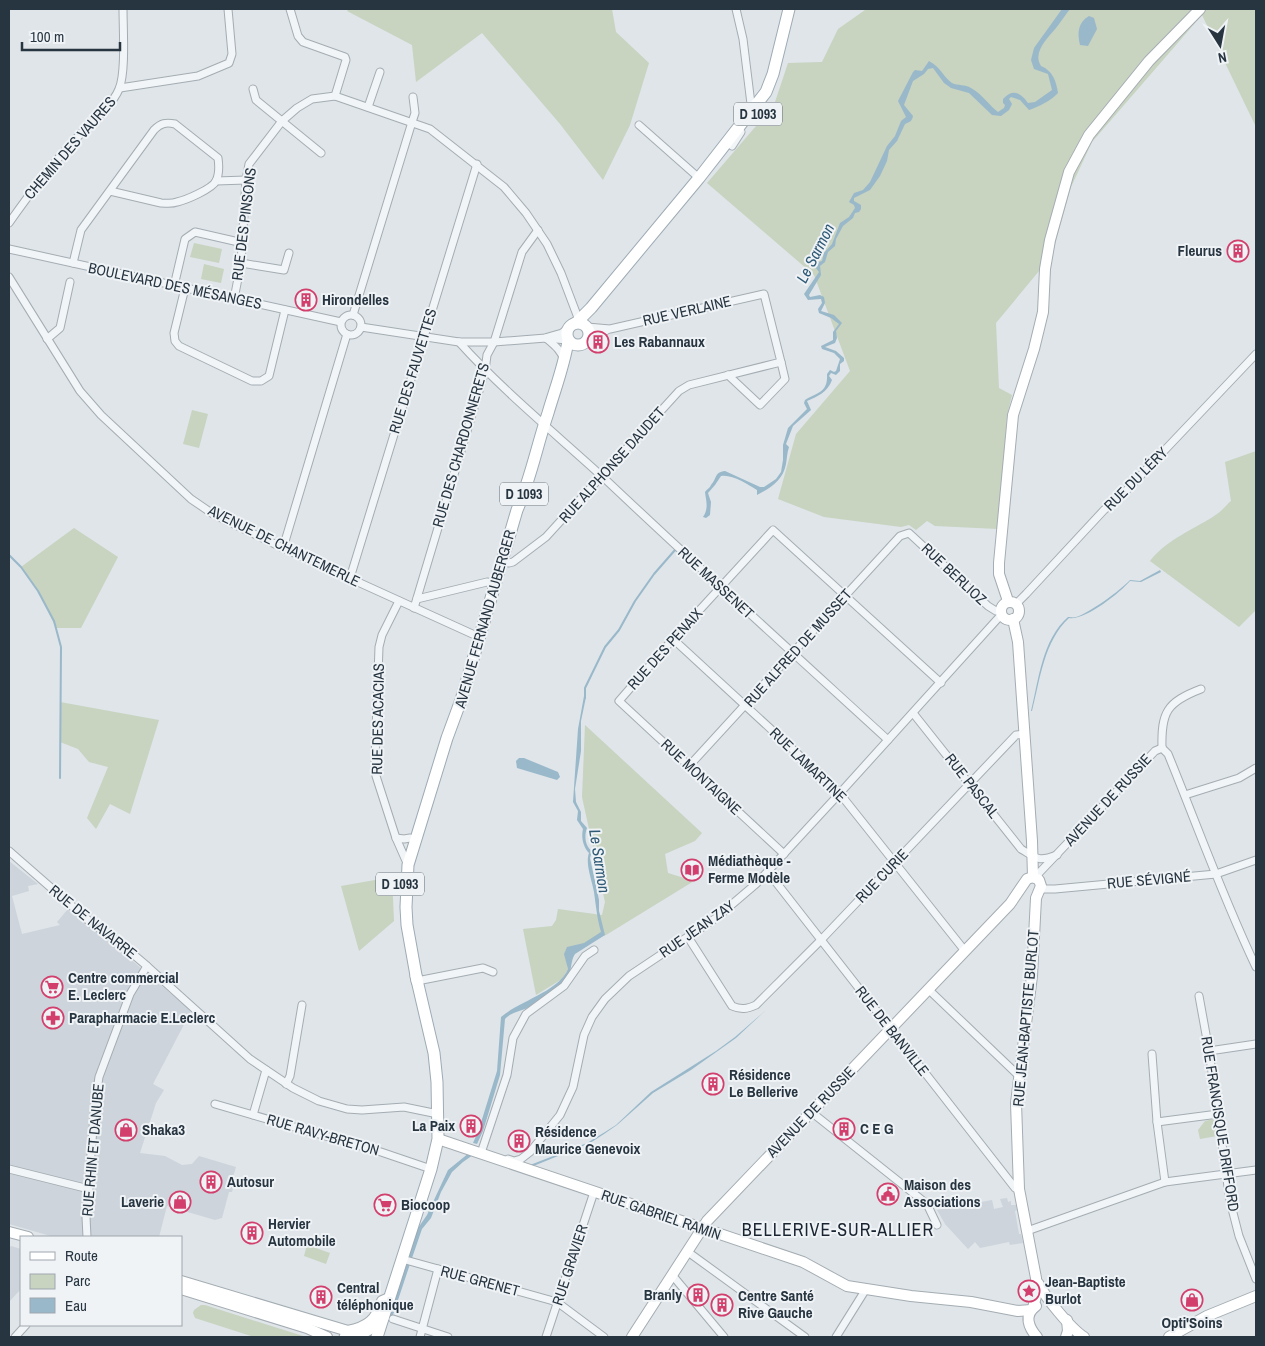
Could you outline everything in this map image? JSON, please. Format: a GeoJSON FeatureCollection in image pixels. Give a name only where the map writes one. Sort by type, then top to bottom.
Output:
{"type":"FeatureCollection","features":[{"type":"Feature","properties":{"kind":"main road","name":"AVENUE FERNAND AUBERGER"},"geometry":{"type":"LineString","coordinates":[[406,860],[461,700],[517,510],[525,491],[575,330],[753,111],[766,92],[773,74],[789,9]]}},
{"type":"Feature","properties":{"kind":"main road","name":"AVENUE FERNAND AUBERGER"},"geometry":{"type":"LineString","coordinates":[[699,178],[717,164],[762,110],[776,84],[784,32]]}},
{"type":"Feature","properties":{"kind":"main road"},"geometry":{"type":"LineString","coordinates":[[575,330],[586,343],[589,339]]}},
{"type":"Feature","properties":{"kind":"main road","name":"AVENUE FERNAND AUBERGER"},"geometry":{"type":"LineString","coordinates":[[431,790],[410,838],[406,860],[406,907],[407,925],[417,982],[434,1054],[438,1114]]}},
{"type":"Feature","properties":{"kind":"main road","name":"D 1093"},"geometry":{"type":"LineString","coordinates":[[377,1337],[388,1319],[389,1298],[406,1260],[431,1169],[438,1139],[438,1114]]}},
{"type":"Feature","properties":{"kind":"main road"},"geometry":{"type":"LineString","coordinates":[[353,1335],[388,1319]]}},
{"type":"Feature","properties":{"kind":"street","name":"CHEMIN DES VAURES"},"geometry":{"type":"LineString","coordinates":[[9,223],[34,187],[71,143],[111,102],[120,88],[123,9]]}},
{"type":"Feature","properties":{"kind":"street"},"geometry":{"type":"LineString","coordinates":[[120,88],[198,76],[229,63],[232,54],[228,9]]}},
{"type":"Feature","properties":{"kind":"street"},"geometry":{"type":"LineString","coordinates":[[290,9],[298,36],[303,42],[345,58],[335,96]]}},
{"type":"Feature","properties":{"kind":"street"},"geometry":{"type":"LineString","coordinates":[[732,146],[753,111],[743,39],[736,9]]}},
{"type":"Feature","properties":{"kind":"street"},"geometry":{"type":"LineString","coordinates":[[1012,602],[1003,604],[1001,613],[1005,619],[1013,619],[1018,613],[1018,608],[1012,602],[1000,574],[999,563],[1012,415],[1034,348],[1043,312],[1050,240],[1069,172],[1089,135],[1149,61],[1200,9]]}},
{"type":"Feature","properties":{"kind":"street"},"geometry":{"type":"LineString","coordinates":[[368,108],[380,72]]}},
{"type":"Feature","properties":{"kind":"street"},"geometry":{"type":"LineString","coordinates":[[253,89],[256,100],[321,153]]}},
{"type":"Feature","properties":{"kind":"street","name":"RUE DES PINSONS"},"geometry":{"type":"LineString","coordinates":[[234,299],[241,263],[246,180],[250,164],[282,122],[296,108],[312,99],[335,96],[430,129],[504,187],[526,213],[547,244],[561,273],[573,306]]}},
{"type":"Feature","properties":{"kind":"street"},"geometry":{"type":"LineString","coordinates":[[353,314],[412,122],[414,114],[412,97]]}},
{"type":"Feature","properties":{"kind":"street"},"geometry":{"type":"LineString","coordinates":[[72,263],[81,230],[110,190],[154,130],[159,124],[167,122],[175,124],[218,158],[219,164],[216,181],[211,187],[178,202],[170,204],[110,190]]}},
{"type":"Feature","properties":{"kind":"street"},"geometry":{"type":"LineString","coordinates":[[639,125],[699,178]]}},
{"type":"Feature","properties":{"kind":"street","name":"RUE DES FAUVETTES"},"geometry":{"type":"LineString","coordinates":[[350,578],[477,164]]}},
{"type":"Feature","properties":{"kind":"street"},"geometry":{"type":"LineString","coordinates":[[216,181],[246,180]]}},
{"type":"Feature","properties":{"kind":"street","name":"RUE DES CHARDONNERETS"},"geometry":{"type":"LineString","coordinates":[[414,608],[485,371],[486,355],[494,342],[522,252],[538,230]]}},
{"type":"Feature","properties":{"kind":"street"},"geometry":{"type":"LineString","coordinates":[[174,286],[185,239],[195,232],[243,243]]}},
{"type":"Feature","properties":{"kind":"street","name":"BOULEVARD DES MÉSANGES"},"geometry":{"type":"LineString","coordinates":[[9,249],[341,322]]}},
{"type":"Feature","properties":{"kind":"street"},"geometry":{"type":"LineString","coordinates":[[241,263],[284,270],[289,253]]}},
{"type":"Feature","properties":{"kind":"street","name":"AVENUE DE CHANTEMERLE"},"geometry":{"type":"LineString","coordinates":[[9,277],[80,391],[191,499],[213,514],[283,548],[479,637]]}},
{"type":"Feature","properties":{"kind":"street"},"geometry":{"type":"LineString","coordinates":[[47,339],[60,328],[70,282]]}},
{"type":"Feature","properties":{"kind":"street"},"geometry":{"type":"LineString","coordinates":[[185,288],[174,333],[175,341],[179,346],[252,381],[261,381],[269,376],[285,310]]}},
{"type":"Feature","properties":{"kind":"street","name":"RUE VERLAINE"},"geometry":{"type":"LineString","coordinates":[[575,330],[610,329],[764,294],[781,362]]}},
{"type":"Feature","properties":{"kind":"street"},"geometry":{"type":"LineString","coordinates":[[575,330],[573,306],[591,308]]}},
{"type":"Feature","properties":{"kind":"street"},"geometry":{"type":"LineString","coordinates":[[353,314],[344,317],[341,322],[341,328],[347,334],[354,334],[361,327]]}},
{"type":"Feature","properties":{"kind":"street"},"geometry":{"type":"LineString","coordinates":[[353,314],[360,320],[361,327]]}},
{"type":"Feature","properties":{"kind":"street"},"geometry":{"type":"LineString","coordinates":[[361,327],[459,342],[494,342],[546,338],[575,330]]}},
{"type":"Feature","properties":{"kind":"street","name":"RUE VERLAINE"},"geometry":{"type":"LineString","coordinates":[[589,339],[610,329]]}},
{"type":"Feature","properties":{"kind":"street"},"geometry":{"type":"LineString","coordinates":[[546,338],[562,332],[575,330]]}},
{"type":"Feature","properties":{"kind":"street"},"geometry":{"type":"LineString","coordinates":[[283,548],[347,334]]}},
{"type":"Feature","properties":{"kind":"street"},"geometry":{"type":"LineString","coordinates":[[546,338],[556,346],[565,362]]}},
{"type":"Feature","properties":{"kind":"street","name":"RUE MASSENET"},"geometry":{"type":"LineString","coordinates":[[459,342],[485,371],[602,476],[720,587],[888,740]]}},
{"type":"Feature","properties":{"kind":"street","name":"RUE DU LÉRY"},"geometry":{"type":"LineString","coordinates":[[1012,602],[1026,594],[1104,510],[1124,493],[1256,354]]}},
{"type":"Feature","properties":{"kind":"street"},"geometry":{"type":"LineString","coordinates":[[728,375],[760,405],[785,379],[781,362]]}},
{"type":"Feature","properties":{"kind":"street","name":"RUE ALPHONSE DAUDET"},"geometry":{"type":"LineString","coordinates":[[502,562],[513,562],[546,538],[680,391],[689,385],[781,362]]}},
{"type":"Feature","properties":{"kind":"street","name":"RUE DES PENAIX"},"geometry":{"type":"LineString","coordinates":[[618,701],[673,638],[773,530],[846,595]]}},
{"type":"Feature","properties":{"kind":"street","name":"RUE ALFRED DE MUSSET"},"geometry":{"type":"LineString","coordinates":[[690,766],[900,536],[909,533]]}},
{"type":"Feature","properties":{"kind":"street","name":"RUE BERLIOZ"},"geometry":{"type":"LineString","coordinates":[[909,533],[988,606],[1001,613]]}},
{"type":"Feature","properties":{"kind":"street"},"geometry":{"type":"LineString","coordinates":[[417,599],[487,582],[495,584]]}},
{"type":"Feature","properties":{"kind":"street"},"geometry":{"type":"LineString","coordinates":[[846,595],[941,682]]}},
{"type":"Feature","properties":{"kind":"street","name":"RUE DES ACACIAS"},"geometry":{"type":"LineString","coordinates":[[399,601],[382,635],[379,647],[375,760],[379,788],[396,838],[406,860]]}},
{"type":"Feature","properties":{"kind":"street","name":"RUE JEAN ZAY"},"geometry":{"type":"LineString","coordinates":[[525,1168],[530,1152],[560,1115],[568,1100],[573,1087],[584,1034],[592,1017],[605,999],[629,976],[722,914],[768,872],[941,682],[1001,613]]}},
{"type":"Feature","properties":{"kind":"street","name":"RUE JEAN-BAPTISTE BURLOT"},"geometry":{"type":"LineString","coordinates":[[1013,619],[1018,642],[1033,856],[1033,887],[1036,906],[1032,976],[1018,1075],[1016,1103],[1019,1189],[1036,1278],[1036,1296],[1028,1317],[1029,1326],[1037,1337]]}},
{"type":"Feature","properties":{"kind":"street","name":"RUE LAMARTINE"},"geometry":{"type":"LineString","coordinates":[[673,638],[840,793],[965,952]]}},
{"type":"Feature","properties":{"kind":"street"},"geometry":{"type":"LineString","coordinates":[[1200,689],[1182,696],[1171,706],[1165,715],[1162,748],[1168,754],[1256,967]]}},
{"type":"Feature","properties":{"kind":"street","name":"RUE MONTAIGNE"},"geometry":{"type":"LineString","coordinates":[[618,701],[784,854]]}},
{"type":"Feature","properties":{"kind":"street","name":"RUE PASCAL"},"geometry":{"type":"LineString","coordinates":[[913,713],[1021,849],[1033,856]]}},
{"type":"Feature","properties":{"kind":"street","name":"RUE CURIE"},"geometry":{"type":"LineString","coordinates":[[688,937],[720,989],[734,1007],[739,1009],[756,1005],[820,941],[1016,735],[1025,734]]}},
{"type":"Feature","properties":{"kind":"street","name":"AVENUE DE RUSSIE"},"geometry":{"type":"LineString","coordinates":[[632,1337],[707,1221],[1010,904],[1033,887],[1039,874],[1155,751],[1162,748]]}},
{"type":"Feature","properties":{"kind":"street"},"geometry":{"type":"LineString","coordinates":[[1185,795],[1239,778],[1256,769]]}},
{"type":"Feature","properties":{"kind":"street"},"geometry":{"type":"LineString","coordinates":[[396,838],[404,840],[410,838]]}},
{"type":"Feature","properties":{"kind":"street","name":"RUE DE NAVARRE"},"geometry":{"type":"LineString","coordinates":[[9,851],[89,921],[148,966],[250,1059],[286,1084],[319,1101],[347,1109],[362,1110],[404,1107],[438,1114]]}},
{"type":"Feature","properties":{"kind":"street","name":"AVENUE DE RUSSIE"},"geometry":{"type":"LineString","coordinates":[[1033,856],[1037,860],[1044,860],[1057,855]]}},
{"type":"Feature","properties":{"kind":"street","name":"RUE SÉVIGNÉ"},"geometry":{"type":"LineString","coordinates":[[1033,887],[1055,889],[1216,874],[1256,860]]}},
{"type":"Feature","properties":{"kind":"street","name":"RUE DE BANVILLE"},"geometry":{"type":"LineString","coordinates":[[768,872],[820,941],[1015,1188],[1019,1189]]}},
{"type":"Feature","properties":{"kind":"street"},"geometry":{"type":"LineString","coordinates":[[530,1152],[520,1159],[514,1160],[486,1155],[507,1075],[512,1041],[526,1014],[564,986],[585,956],[594,950]]}},
{"type":"Feature","properties":{"kind":"street","name":"RUE RHIN ET DANUBE"},"geometry":{"type":"LineString","coordinates":[[87,1236],[86,1225],[95,1103],[99,1078],[130,994],[148,966]]}},
{"type":"Feature","properties":{"kind":"street"},"geometry":{"type":"LineString","coordinates":[[417,982],[483,968],[493,972]]}},
{"type":"Feature","properties":{"kind":"street"},"geometry":{"type":"LineString","coordinates":[[928,989],[1018,1075]]}},
{"type":"Feature","properties":{"kind":"street","name":"RUE FRANCISQUE DRIFFORD"},"geometry":{"type":"LineString","coordinates":[[1199,996],[1209,1052],[1230,1202],[1240,1239],[1256,1279]]}},
{"type":"Feature","properties":{"kind":"street"},"geometry":{"type":"LineString","coordinates":[[286,1084],[290,1076],[302,1005]]}},
{"type":"Feature","properties":{"kind":"street"},"geometry":{"type":"LineString","coordinates":[[1209,1052],[1256,1044]]}},
{"type":"Feature","properties":{"kind":"street"},"geometry":{"type":"LineString","coordinates":[[1152,1054],[1157,1122],[1165,1182]]}},
{"type":"Feature","properties":{"kind":"street"},"geometry":{"type":"LineString","coordinates":[[253,1115],[266,1070]]}},
{"type":"Feature","properties":{"kind":"street","name":"RUE RAVY-BRETON"},"geometry":{"type":"LineString","coordinates":[[215,1104],[381,1152],[431,1169]]}},
{"type":"Feature","properties":{"kind":"street"},"geometry":{"type":"LineString","coordinates":[[809,1114],[815,1115],[927,1204],[937,1225]]}},
{"type":"Feature","properties":{"kind":"street"},"geometry":{"type":"LineString","coordinates":[[1157,1122],[1218,1114]]}},
{"type":"Feature","properties":{"kind":"street","name":"RUE GABRIEL RAMIN"},"geometry":{"type":"LineString","coordinates":[[438,1139],[803,1262],[848,1286],[971,1302],[1018,1311],[1041,1304],[1052,1304]]}},
{"type":"Feature","properties":{"kind":"street"},"geometry":{"type":"LineString","coordinates":[[9,1169],[89,1189]]}},
{"type":"Feature","properties":{"kind":"street"},"geometry":{"type":"LineString","coordinates":[[1027,1231],[1165,1182],[1256,1170]]}},
{"type":"Feature","properties":{"kind":"street","name":"RUE GRAVIER"},"geometry":{"type":"LineString","coordinates":[[546,1337],[594,1192]]}},
{"type":"Feature","properties":{"kind":"street","name":"RUE RHIN ET DANUBE"},"geometry":{"type":"LineString","coordinates":[[81,1236],[86,1225]]}},
{"type":"Feature","properties":{"kind":"street"},"geometry":{"type":"LineString","coordinates":[[9,1232],[24,1236]]}},
{"type":"Feature","properties":{"kind":"street"},"geometry":{"type":"LineString","coordinates":[[688,1252],[805,1337]]}},
{"type":"Feature","properties":{"kind":"street","name":"RUE GRENET"},"geometry":{"type":"LineString","coordinates":[[406,1260],[557,1302]]}},
{"type":"Feature","properties":{"kind":"street"},"geometry":{"type":"LineString","coordinates":[[420,1337],[438,1269]]}},
{"type":"Feature","properties":{"kind":"street"},"geometry":{"type":"LineString","coordinates":[[672,1276],[724,1337]]}},
{"type":"Feature","properties":{"kind":"street","name":"RUE JEAN-BAPTISTE BURLOT"},"geometry":{"type":"LineString","coordinates":[[1036,1278],[1043,1294],[1084,1337]]}},
{"type":"Feature","properties":{"kind":"street"},"geometry":{"type":"LineString","coordinates":[[182,1281],[353,1335],[378,1314],[382,1301],[389,1298]]}},
{"type":"Feature","properties":{"kind":"street"},"geometry":{"type":"LineString","coordinates":[[182,1289],[307,1328],[325,1337]]}},
{"type":"Feature","properties":{"kind":"street"},"geometry":{"type":"LineString","coordinates":[[836,1337],[866,1289]]}},
{"type":"Feature","properties":{"kind":"street"},"geometry":{"type":"LineString","coordinates":[[1168,1337],[1207,1316],[1256,1296]]}},
{"type":"Feature","properties":{"kind":"street"},"geometry":{"type":"LineString","coordinates":[[557,1302],[604,1337]]}},
{"type":"Feature","properties":{"kind":"street"},"geometry":{"type":"LineString","coordinates":[[388,1319],[448,1337]]}},
{"type":"Feature","properties":{"kind":"street"},"geometry":{"type":"LineString","coordinates":[[1066,1337],[1068,1331],[1067,1320]]}},
{"type":"Feature","properties":{"kind":"street"},"geometry":{"type":"LineString","coordinates":[[14,1337],[25,1326]]}},
{"type":"Feature","properties":{"kind":"shaded area"},"geometry":{"type":"Polygon","coordinates":[[[9,861],[38,884],[28,886],[29,891],[12,896],[22,934],[60,925],[57,922],[68,909],[191,1011],[153,1084],[164,1090],[156,1103],[140,1153],[165,1156],[182,1165],[192,1164],[199,1156],[236,1167],[233,1177],[236,1178],[232,1192],[229,1192],[222,1218],[215,1220],[167,1206],[159,1236],[51,1236],[9,1224],[9,861]]]}},
{"type":"Feature","properties":{"kind":"shaded area"},"geometry":{"type":"Polygon","coordinates":[[[1007,1198],[1008,1202],[1011,1201],[1011,1205],[1016,1205],[1017,1210],[1015,1211],[1019,1234],[1021,1234],[1023,1243],[1010,1245],[1009,1242],[980,1248],[975,1242],[968,1249],[945,1224],[937,1210],[992,1200],[994,1209],[1003,1207],[1000,1199],[1007,1198]]]}},
{"type":"Feature","properties":{"kind":"shaded area"},"geometry":{"type":"Polygon","coordinates":[[[11,1246],[20,1249],[20,1290],[9,1302],[9,1248],[11,1246]]]}},
{"type":"Feature","properties":{"kind":"green space"},"geometry":{"type":"Polygon","coordinates":[[[349,9],[612,9],[616,32],[649,63],[630,125],[603,180],[560,124],[482,33],[416,82],[412,45],[347,11],[349,9]]]}},
{"type":"Feature","properties":{"kind":"green space"},"geometry":{"type":"Polygon","coordinates":[[[864,9],[1256,9],[1256,127],[1202,15],[1092,142],[1071,187],[1051,259],[996,323],[999,388],[1012,395],[1007,415],[998,529],[935,526],[927,521],[916,530],[909,525],[901,527],[824,517],[778,499],[796,434],[850,371],[814,275],[707,183],[774,105],[788,63],[822,62],[838,29],[864,9]]]}},
{"type":"Feature","properties":{"kind":"green space"},"geometry":{"type":"Polygon","coordinates":[[[194,243],[222,249],[219,263],[190,257],[194,243]]]}},
{"type":"Feature","properties":{"kind":"green space"},"geometry":{"type":"Polygon","coordinates":[[[204,264],[224,269],[221,283],[201,279],[204,264]]]}},
{"type":"Feature","properties":{"kind":"green space"},"geometry":{"type":"Polygon","coordinates":[[[192,410],[208,414],[199,448],[183,444],[192,410]]]}},
{"type":"Feature","properties":{"kind":"green space"},"geometry":{"type":"Polygon","coordinates":[[[1256,451],[1256,610],[1239,627],[1150,561],[1165,546],[1217,514],[1231,501],[1225,462],[1256,451]]]}},
{"type":"Feature","properties":{"kind":"green space"},"geometry":{"type":"Polygon","coordinates":[[[74,528],[118,557],[81,628],[56,628],[38,591],[21,567],[74,528]]]}},
{"type":"Feature","properties":{"kind":"green space"},"geometry":{"type":"Polygon","coordinates":[[[60,702],[159,720],[130,814],[110,804],[96,829],[87,818],[108,767],[89,762],[78,749],[60,742],[60,702]]]}},
{"type":"Feature","properties":{"kind":"green space"},"geometry":{"type":"Polygon","coordinates":[[[585,725],[702,833],[695,841],[665,854],[668,873],[694,881],[606,935],[565,951],[568,969],[562,979],[536,995],[523,929],[552,926],[556,920],[558,909],[602,915],[605,902],[582,797],[585,725]]]}},
{"type":"Feature","properties":{"kind":"green space"},"geometry":{"type":"Polygon","coordinates":[[[392,877],[394,921],[359,951],[341,886],[392,877]]]}},
{"type":"Feature","properties":{"kind":"green space"},"geometry":{"type":"Polygon","coordinates":[[[1214,1119],[1217,1136],[1200,1139],[1198,1130],[1205,1121],[1214,1119]]]}},
{"type":"Feature","properties":{"kind":"green space"},"geometry":{"type":"Polygon","coordinates":[[[307,1245],[330,1253],[326,1264],[304,1256],[307,1245]]]}},
{"type":"Feature","properties":{"kind":"green space"},"geometry":{"type":"Polygon","coordinates":[[[201,1305],[303,1337],[254,1337],[195,1318],[194,1310],[201,1305]]]}},
{"type":"Feature","properties":{"kind":"water"},"geometry":{"type":"Polygon","coordinates":[[[1062,9],[1070,9],[1045,41],[1038,56],[1041,66],[1053,77],[1058,93],[1041,105],[1029,110],[1020,100],[1011,97],[1009,99],[1012,104],[1009,110],[1001,116],[992,115],[969,93],[951,88],[944,83],[933,68],[928,69],[913,81],[904,105],[913,116],[912,119],[905,124],[897,141],[889,150],[887,161],[880,176],[870,190],[854,198],[854,201],[861,205],[861,209],[843,226],[836,239],[835,246],[828,252],[825,262],[820,266],[821,275],[809,295],[810,297],[820,295],[824,297],[825,303],[821,311],[834,315],[842,323],[836,331],[837,338],[835,343],[825,347],[836,351],[844,358],[844,361],[840,364],[840,371],[836,375],[831,373],[829,376],[832,380],[825,391],[807,401],[811,410],[793,426],[786,444],[789,447],[785,470],[779,479],[757,495],[757,490],[744,482],[730,476],[721,476],[708,493],[711,502],[710,515],[706,518],[703,517],[707,508],[705,492],[719,473],[725,471],[760,487],[764,487],[776,479],[781,472],[783,445],[788,428],[807,409],[804,403],[805,400],[822,391],[826,385],[827,374],[830,370],[836,371],[840,359],[834,353],[822,349],[821,346],[833,340],[833,332],[839,324],[819,313],[818,309],[822,303],[821,299],[808,300],[804,294],[819,272],[816,268],[819,262],[822,261],[824,253],[832,244],[840,223],[849,217],[855,208],[849,202],[854,193],[863,190],[870,182],[887,146],[895,136],[901,121],[906,117],[898,101],[913,72],[915,70],[922,71],[929,61],[937,66],[952,83],[975,90],[998,112],[1004,108],[1003,99],[1013,93],[1020,94],[1028,103],[1035,102],[1052,90],[1048,74],[1034,69],[1031,60],[1034,48],[1062,9]]]}},
{"type":"Feature","properties":{"kind":"water"},"geometry":{"type":"Polygon","coordinates":[[[1089,16],[1094,18],[1097,29],[1088,46],[1080,45],[1079,28],[1085,18],[1089,16]]]}},
{"type":"Feature","properties":{"kind":"water"},"geometry":{"type":"Polygon","coordinates":[[[1160,570],[1161,572],[1141,582],[1130,581],[1110,599],[1092,611],[1076,618],[1069,618],[1061,627],[1048,649],[1031,711],[1039,673],[1047,648],[1059,626],[1068,617],[1076,617],[1096,607],[1130,580],[1140,581],[1160,570]]]}},
{"type":"Feature","properties":{"kind":"water"},"geometry":{"type":"Polygon","coordinates":[[[584,696],[586,697],[581,721],[581,751],[575,789],[576,802],[581,812],[581,821],[587,828],[586,841],[592,851],[590,858],[605,935],[575,954],[569,974],[560,984],[533,1004],[505,1019],[500,1075],[483,1131],[477,1144],[473,1143],[497,1071],[501,1017],[547,990],[563,977],[568,969],[564,954],[567,947],[584,943],[601,932],[588,867],[589,853],[582,839],[583,829],[577,820],[578,811],[573,802],[578,729],[584,696]]]}},
{"type":"Feature","properties":{"kind":"water"},"geometry":{"type":"Polygon","coordinates":[[[519,758],[524,758],[558,772],[560,777],[557,780],[517,768],[516,761],[519,758]]]}},
{"type":"Feature","properties":{"kind":"water"},"geometry":{"type":"Polygon","coordinates":[[[766,1010],[736,1038],[691,1070],[653,1093],[617,1125],[604,1134],[590,1143],[531,1167],[530,1165],[587,1143],[616,1125],[651,1092],[716,1051],[766,1010]]]}},
{"type":"Feature","properties":{"kind":"water"},"geometry":{"type":"Polygon","coordinates":[[[469,1153],[473,1155],[452,1172],[441,1192],[431,1218],[422,1229],[412,1258],[409,1257],[418,1228],[427,1215],[448,1170],[469,1153]]]}},
{"type":"Feature","properties":{"kind":"water"},"geometry":{"type":"Polygon","coordinates":[[[407,1263],[410,1264],[392,1318],[389,1317],[407,1263]]]}},
{"type":"Feature","properties":{"kind":"waterway","name":"Le Sarmon"},"geometry":{"type":"LineString","coordinates":[[585,698],[585,688],[605,647],[619,630],[635,601],[654,574],[675,550]]}},
{"type":"Feature","properties":{"kind":"waterway"},"geometry":{"type":"LineString","coordinates":[[9,555],[21,567],[38,591],[54,621],[61,647],[60,778]]}},
{"type":"Feature","properties":{"kind":"place","name":"Fleurus"},"geometry":{"type":"Point","coordinates":[1238,251]}},
{"type":"Feature","properties":{"kind":"place","name":"Hirondelles"},"geometry":{"type":"Point","coordinates":[306,300]}},
{"type":"Feature","properties":{"kind":"place","name":"Les Rabannaux"},"geometry":{"type":"Point","coordinates":[598,342]}},
{"type":"Feature","properties":{"kind":"place","name":"Médiathèque - Ferme Modèle"},"geometry":{"type":"Point","coordinates":[692,870]}},
{"type":"Feature","properties":{"kind":"place","name":"Centre commercial E. Leclerc"},"geometry":{"type":"Point","coordinates":[52,987]}},
{"type":"Feature","properties":{"kind":"place","name":"Parapharmacie E.Leclerc"},"geometry":{"type":"Point","coordinates":[53,1018]}},
{"type":"Feature","properties":{"kind":"place","name":"Résidence Le Bellerive"},"geometry":{"type":"Point","coordinates":[713,1084]}},
{"type":"Feature","properties":{"kind":"place","name":"La Paix"},"geometry":{"type":"Point","coordinates":[471,1126]}},
{"type":"Feature","properties":{"kind":"place","name":"C E G"},"geometry":{"type":"Point","coordinates":[844,1129]}},
{"type":"Feature","properties":{"kind":"place","name":"Shaka3"},"geometry":{"type":"Point","coordinates":[126,1130]}},
{"type":"Feature","properties":{"kind":"place","name":"Résidence Maurice Genevoix"},"geometry":{"type":"Point","coordinates":[519,1141]}},
{"type":"Feature","properties":{"kind":"place","name":"Autosur"},"geometry":{"type":"Point","coordinates":[211,1182]}},
{"type":"Feature","properties":{"kind":"place","name":"Maison des Associations"},"geometry":{"type":"Point","coordinates":[888,1194]}},
{"type":"Feature","properties":{"kind":"place","name":"Laverie"},"geometry":{"type":"Point","coordinates":[180,1202]}},
{"type":"Feature","properties":{"kind":"place","name":"Biocoop"},"geometry":{"type":"Point","coordinates":[385,1205]}},
{"type":"Feature","properties":{"kind":"place","name":"Hervier Automobile"},"geometry":{"type":"Point","coordinates":[252,1233]}},
{"type":"Feature","properties":{"kind":"place","name":"Jean-Baptiste Burlot"},"geometry":{"type":"Point","coordinates":[1029,1291]}},
{"type":"Feature","properties":{"kind":"place","name":"Branly"},"geometry":{"type":"Point","coordinates":[698,1295]}},
{"type":"Feature","properties":{"kind":"place","name":"Central téléphonique"},"geometry":{"type":"Point","coordinates":[321,1297]}},
{"type":"Feature","properties":{"kind":"place","name":"Opti'Soins"},"geometry":{"type":"Point","coordinates":[1192,1300]}},
{"type":"Feature","properties":{"kind":"place","name":"Centre Santé Rive Gauche"},"geometry":{"type":"Point","coordinates":[722,1305]}},
{"type":"Feature","properties":{"kind":"district","name":"BELLERIVE-SUR-ALLIER"},"geometry":{"type":"Point","coordinates":[838,1230]}}]}
